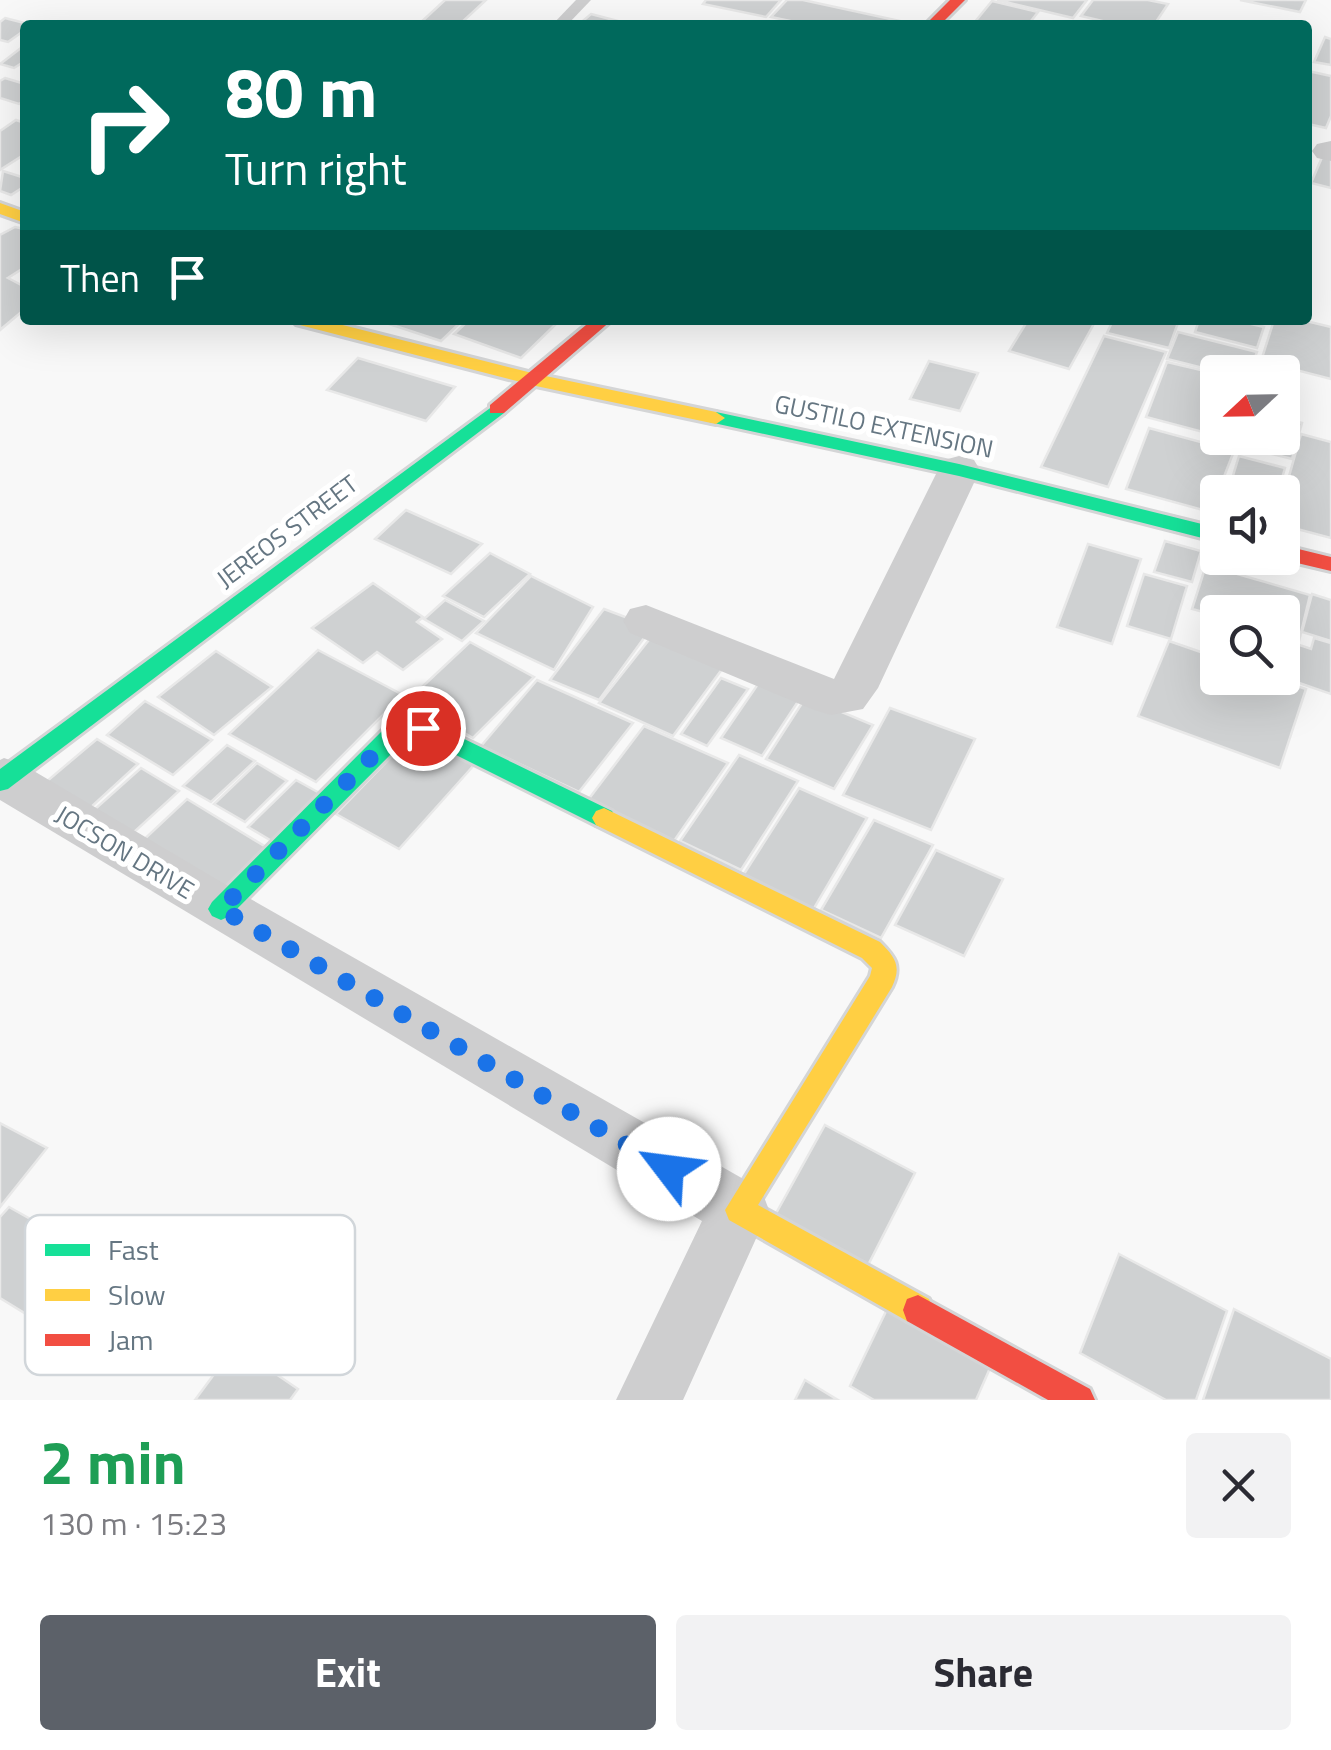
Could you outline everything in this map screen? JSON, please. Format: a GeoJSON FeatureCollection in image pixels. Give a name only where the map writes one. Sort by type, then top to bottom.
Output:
{"type":"FeatureCollection","features":[{"type":"Feature","properties":{"kind":"street"},"geometry":{"type":"LineString","coordinates":[[937,20],[958,0]]}},
{"type":"Feature","properties":{"kind":"street","name":"GUSTILO EXTENSION"},"geometry":{"type":"LineString","coordinates":[[322,325],[536,380],[959,470],[1200,531]]}},
{"type":"Feature","properties":{"kind":"street","name":"JEREOS STREET"},"geometry":{"type":"LineString","coordinates":[[2,780],[536,380],[597,325]]}},
{"type":"Feature","properties":{"kind":"street"},"geometry":{"type":"LineString","coordinates":[[646,621],[831,698],[846,696],[854,688],[959,470]]}},
{"type":"Feature","properties":{"kind":"street"},"geometry":{"type":"LineString","coordinates":[[1300,556],[1331,564]]}},
{"type":"Feature","properties":{"kind":"street"},"geometry":{"type":"LineString","coordinates":[[221,909],[392,736],[404,729],[423,728],[871,950],[885,964],[883,979],[739,1210],[649,1400]]}},
{"type":"Feature","properties":{"kind":"street","name":"JOCSON DRIVE"},"geometry":{"type":"LineString","coordinates":[[2,780],[739,1210]]}},
{"type":"Feature","properties":{"kind":"street"},"geometry":{"type":"LineString","coordinates":[[739,1210],[1079,1400]]}},
{"type":"Feature","properties":{"kind":"lane"},"geometry":{"type":"LineString","coordinates":[[564,20],[584,0]]}},
{"type":"Feature","properties":{"kind":"building"},"geometry":{"type":"Polygon","coordinates":[[[445,0],[486,0],[464,20],[423,20],[445,0]]]}},
{"type":"Feature","properties":{"kind":"building"},"geometry":{"type":"Polygon","coordinates":[[[706,0],[781,0],[766,17],[703,4],[706,0]]]}},
{"type":"Feature","properties":{"kind":"building"},"geometry":{"type":"Polygon","coordinates":[[[787,0],[803,0],[895,20],[785,20],[771,17],[787,0]]]}},
{"type":"Feature","properties":{"kind":"building"},"geometry":{"type":"Polygon","coordinates":[[[997,0],[1087,0],[1073,18],[997,0]]]}},
{"type":"Feature","properties":{"kind":"building"},"geometry":{"type":"Polygon","coordinates":[[[1093,0],[1168,4],[1157,20],[1098,20],[1081,16],[1093,0]]]}},
{"type":"Feature","properties":{"kind":"building"},"geometry":{"type":"Polygon","coordinates":[[[1240,0],[1306,0],[1300,12],[1240,0]]]}},
{"type":"Feature","properties":{"kind":"building"},"geometry":{"type":"Polygon","coordinates":[[[992,1],[1038,12],[1032,20],[976,20],[992,1]]]}},
{"type":"Feature","properties":{"kind":"building"},"geometry":{"type":"Polygon","coordinates":[[[591,14],[614,20],[584,20],[591,14]]]}},
{"type":"Feature","properties":{"kind":"building"},"geometry":{"type":"Polygon","coordinates":[[[5,18],[20,22],[20,34],[8,42],[0,40],[0,22],[5,18]]]}},
{"type":"Feature","properties":{"kind":"building"},"geometry":{"type":"Polygon","coordinates":[[[1325,37],[1331,39],[1331,65],[1314,62],[1325,37]]]}},
{"type":"Feature","properties":{"kind":"building"},"geometry":{"type":"Polygon","coordinates":[[[20,49],[20,64],[14,68],[0,64],[20,49]]]}},
{"type":"Feature","properties":{"kind":"building"},"geometry":{"type":"Polygon","coordinates":[[[1312,72],[1331,76],[1331,116],[1326,128],[1312,125],[1312,72]]]}},
{"type":"Feature","properties":{"kind":"building"},"geometry":{"type":"Polygon","coordinates":[[[5,78],[20,82],[20,103],[0,98],[0,81],[5,78]]]}},
{"type":"Feature","properties":{"kind":"building"},"geometry":{"type":"Polygon","coordinates":[[[20,121],[20,157],[0,170],[0,131],[20,121]]]}},
{"type":"Feature","properties":{"kind":"building"},"geometry":{"type":"Polygon","coordinates":[[[1323,155],[1331,157],[1331,188],[1312,181],[1323,155]]]}},
{"type":"Feature","properties":{"kind":"building"},"geometry":{"type":"Polygon","coordinates":[[[3,171],[20,176],[20,189],[11,195],[0,191],[3,171]]]}},
{"type":"Feature","properties":{"kind":"building"},"geometry":{"type":"Polygon","coordinates":[[[20,228],[20,270],[8,278],[20,284],[20,313],[0,330],[0,235],[20,228]]]}},
{"type":"Feature","properties":{"kind":"building"},"geometry":{"type":"Polygon","coordinates":[[[1312,322],[1331,327],[1331,379],[1300,371],[1300,355],[1263,355],[1272,325],[1312,322]]]}},
{"type":"Feature","properties":{"kind":"building"},"geometry":{"type":"Polygon","coordinates":[[[392,325],[458,325],[441,341],[392,325]]]}},
{"type":"Feature","properties":{"kind":"building"},"geometry":{"type":"Polygon","coordinates":[[[464,325],[555,325],[521,358],[454,334],[464,325]]]}},
{"type":"Feature","properties":{"kind":"building"},"geometry":{"type":"Polygon","coordinates":[[[1025,325],[1093,325],[1069,369],[1009,351],[1025,325]]]}},
{"type":"Feature","properties":{"kind":"building"},"geometry":{"type":"Polygon","coordinates":[[[1111,325],[1177,325],[1169,348],[1107,333],[1111,325]]]}},
{"type":"Feature","properties":{"kind":"building"},"geometry":{"type":"Polygon","coordinates":[[[1197,325],[1264,327],[1257,348],[1195,332],[1197,325]]]}},
{"type":"Feature","properties":{"kind":"building"},"geometry":{"type":"Polygon","coordinates":[[[1178,332],[1257,352],[1200,355],[1200,367],[1167,359],[1178,332]]]}},
{"type":"Feature","properties":{"kind":"building"},"geometry":{"type":"Polygon","coordinates":[[[1104,336],[1166,352],[1108,487],[1041,467],[1104,336]]]}},
{"type":"Feature","properties":{"kind":"building"},"geometry":{"type":"Polygon","coordinates":[[[358,358],[455,387],[426,421],[327,390],[358,358]]]}},
{"type":"Feature","properties":{"kind":"building"},"geometry":{"type":"Polygon","coordinates":[[[929,361],[978,373],[960,411],[910,399],[929,361]]]}},
{"type":"Feature","properties":{"kind":"building"},"geometry":{"type":"Polygon","coordinates":[[[1167,362],[1200,370],[1200,431],[1146,417],[1167,362]]]}},
{"type":"Feature","properties":{"kind":"building"},"geometry":{"type":"Polygon","coordinates":[[[1149,428],[1200,442],[1200,455],[1232,455],[1225,475],[1200,475],[1200,509],[1126,489],[1149,428]]]}},
{"type":"Feature","properties":{"kind":"building"},"geometry":{"type":"Polygon","coordinates":[[[1301,434],[1331,442],[1331,538],[1300,530],[1300,475],[1289,475],[1295,455],[1300,455],[1301,434]]]}},
{"type":"Feature","properties":{"kind":"building"},"geometry":{"type":"Polygon","coordinates":[[[1239,456],[1285,468],[1283,475],[1233,475],[1239,456]]]}},
{"type":"Feature","properties":{"kind":"building"},"geometry":{"type":"Polygon","coordinates":[[[406,510],[482,544],[451,574],[375,539],[406,510]]]}},
{"type":"Feature","properties":{"kind":"building"},"geometry":{"type":"Polygon","coordinates":[[[1165,541],[1200,551],[1192,582],[1154,572],[1165,541]]]}},
{"type":"Feature","properties":{"kind":"building"},"geometry":{"type":"Polygon","coordinates":[[[1088,544],[1141,559],[1112,644],[1057,627],[1088,544]]]}},
{"type":"Feature","properties":{"kind":"building"},"geometry":{"type":"Polygon","coordinates":[[[490,553],[530,574],[484,617],[443,596],[490,553]]]}},
{"type":"Feature","properties":{"kind":"building"},"geometry":{"type":"Polygon","coordinates":[[[1144,574],[1187,586],[1171,639],[1127,626],[1144,574]]]}},
{"type":"Feature","properties":{"kind":"building"},"geometry":{"type":"Polygon","coordinates":[[[1203,575],[1241,575],[1310,595],[1300,637],[1300,595],[1200,595],[1200,611],[1192,609],[1203,575]]]}},
{"type":"Feature","properties":{"kind":"building"},"geometry":{"type":"Polygon","coordinates":[[[531,576],[593,607],[554,670],[476,633],[531,576]]]}},
{"type":"Feature","properties":{"kind":"building"},"geometry":{"type":"Polygon","coordinates":[[[373,583],[423,617],[417,622],[442,639],[403,670],[377,652],[363,663],[312,628],[373,583]]]}},
{"type":"Feature","properties":{"kind":"building"},"geometry":{"type":"Polygon","coordinates":[[[1312,594],[1331,600],[1331,641],[1302,632],[1312,594]]]}},
{"type":"Feature","properties":{"kind":"building"},"geometry":{"type":"Polygon","coordinates":[[[445,600],[484,621],[462,641],[424,619],[445,600]]]}},
{"type":"Feature","properties":{"kind":"building"},"geometry":{"type":"Polygon","coordinates":[[[604,609],[652,627],[599,700],[550,680],[604,609]]]}},
{"type":"Feature","properties":{"kind":"building"},"geometry":{"type":"Polygon","coordinates":[[[656,631],[728,661],[673,736],[599,703],[656,631]]]}},
{"type":"Feature","properties":{"kind":"building"},"geometry":{"type":"Polygon","coordinates":[[[1314,638],[1331,643],[1331,694],[1300,683],[1300,645],[1311,649],[1314,638]]]}},
{"type":"Feature","properties":{"kind":"building"},"geometry":{"type":"Polygon","coordinates":[[[1169,641],[1200,652],[1200,695],[1300,695],[1300,687],[1306,689],[1280,768],[1138,716],[1169,641]]]}},
{"type":"Feature","properties":{"kind":"building"},"geometry":{"type":"Polygon","coordinates":[[[470,642],[534,677],[473,738],[408,700],[470,642]]]}},
{"type":"Feature","properties":{"kind":"building"},"geometry":{"type":"Polygon","coordinates":[[[318,650],[403,695],[316,782],[229,734],[318,650]]]}},
{"type":"Feature","properties":{"kind":"building"},"geometry":{"type":"Polygon","coordinates":[[[216,651],[272,687],[214,735],[158,697],[216,651]]]}},
{"type":"Feature","properties":{"kind":"building"},"geometry":{"type":"Polygon","coordinates":[[[767,671],[807,688],[762,756],[721,738],[767,671]]]}},
{"type":"Feature","properties":{"kind":"building"},"geometry":{"type":"Polygon","coordinates":[[[721,678],[748,689],[707,746],[681,734],[721,678]]]}},
{"type":"Feature","properties":{"kind":"building"},"geometry":{"type":"Polygon","coordinates":[[[537,680],[633,723],[579,792],[481,746],[537,680]]]}},
{"type":"Feature","properties":{"kind":"building"},"geometry":{"type":"Polygon","coordinates":[[[806,697],[873,725],[834,789],[766,759],[806,697]]]}},
{"type":"Feature","properties":{"kind":"building"},"geometry":{"type":"Polygon","coordinates":[[[145,701],[212,740],[173,775],[107,735],[145,701]]]}},
{"type":"Feature","properties":{"kind":"building"},"geometry":{"type":"Polygon","coordinates":[[[890,708],[975,739],[931,830],[843,795],[890,708]]]}},
{"type":"Feature","properties":{"kind":"building"},"geometry":{"type":"Polygon","coordinates":[[[644,726],[728,763],[674,841],[588,800],[644,726]]]}},
{"type":"Feature","properties":{"kind":"building"},"geometry":{"type":"Polygon","coordinates":[[[414,733],[475,764],[399,849],[336,814],[414,733]]]}},
{"type":"Feature","properties":{"kind":"building"},"geometry":{"type":"Polygon","coordinates":[[[97,739],[138,764],[89,809],[46,782],[97,739]]]}},
{"type":"Feature","properties":{"kind":"building"},"geometry":{"type":"Polygon","coordinates":[[[227,745],[255,761],[211,802],[183,786],[227,745]]]}},
{"type":"Feature","properties":{"kind":"building"},"geometry":{"type":"Polygon","coordinates":[[[739,755],[798,781],[741,870],[680,841],[739,755]]]}},
{"type":"Feature","properties":{"kind":"building"},"geometry":{"type":"Polygon","coordinates":[[[257,763],[287,781],[245,822],[214,804],[257,763]]]}},
{"type":"Feature","properties":{"kind":"building"},"geometry":{"type":"Polygon","coordinates":[[[141,768],[179,791],[132,834],[94,810],[141,768]]]}},
{"type":"Feature","properties":{"kind":"building"},"geometry":{"type":"Polygon","coordinates":[[[296,780],[323,795],[275,843],[248,827],[296,780]]]}},
{"type":"Feature","properties":{"kind":"building"},"geometry":{"type":"Polygon","coordinates":[[[799,788],[867,818],[813,910],[742,877],[799,788]]]}},
{"type":"Feature","properties":{"kind":"building"},"geometry":{"type":"Polygon","coordinates":[[[187,799],[266,847],[217,896],[137,846],[187,799]]]}},
{"type":"Feature","properties":{"kind":"building"},"geometry":{"type":"Polygon","coordinates":[[[874,820],[933,845],[881,938],[821,910],[874,820]]]}},
{"type":"Feature","properties":{"kind":"building"},"geometry":{"type":"Polygon","coordinates":[[[936,850],[1003,879],[964,956],[895,925],[936,850]]]}},
{"type":"Feature","properties":{"kind":"building"},"geometry":{"type":"Polygon","coordinates":[[[0,1123],[47,1148],[0,1207],[0,1123]]]}},
{"type":"Feature","properties":{"kind":"building"},"geometry":{"type":"Polygon","coordinates":[[[825,1125],[915,1173],[866,1269],[774,1217],[825,1125]]]}},
{"type":"Feature","properties":{"kind":"building"},"geometry":{"type":"Polygon","coordinates":[[[9,1207],[25,1216],[25,1313],[0,1298],[0,1217],[9,1207]]]}},
{"type":"Feature","properties":{"kind":"building"},"geometry":{"type":"Polygon","coordinates":[[[1119,1254],[1227,1311],[1196,1400],[1166,1400],[1080,1353],[1119,1254]]]}},
{"type":"Feature","properties":{"kind":"building"},"geometry":{"type":"Polygon","coordinates":[[[891,1301],[994,1359],[976,1400],[874,1400],[850,1386],[891,1301]]]}},
{"type":"Feature","properties":{"kind":"building"},"geometry":{"type":"Polygon","coordinates":[[[1234,1309],[1331,1359],[1331,1400],[1203,1400],[1234,1309]]]}},
{"type":"Feature","properties":{"kind":"building"},"geometry":{"type":"Polygon","coordinates":[[[214,1375],[277,1375],[298,1389],[290,1400],[195,1400],[214,1375]]]}},
{"type":"Feature","properties":{"kind":"building"},"geometry":{"type":"Polygon","coordinates":[[[805,1380],[838,1400],[795,1400],[805,1380]]]}},
{"type":"Feature","properties":{"kind":"traffic: fast"},"geometry":{"type":"LineString","coordinates":[[0,782],[497,409]]}},
{"type":"Feature","properties":{"kind":"traffic: fast"},"geometry":{"type":"LineString","coordinates":[[716,418],[959,470],[1200,530]]}},
{"type":"Feature","properties":{"kind":"traffic: fast"},"geometry":{"type":"LineString","coordinates":[[221,909],[392,735],[404,729],[423,728],[604,818]]}},
{"type":"Feature","properties":{"kind":"traffic: slow"},"geometry":{"type":"LineString","coordinates":[[0,208],[20,216]]}},
{"type":"Feature","properties":{"kind":"traffic: slow"},"geometry":{"type":"LineString","coordinates":[[322,325],[536,380],[716,418]]}},
{"type":"Feature","properties":{"kind":"traffic: slow"},"geometry":{"type":"LineString","coordinates":[[604,818],[871,950],[885,964],[883,979],[739,1210],[918,1310]]}},
{"type":"Feature","properties":{"kind":"traffic: jam"},"geometry":{"type":"LineString","coordinates":[[937,20],[958,0]]}},
{"type":"Feature","properties":{"kind":"traffic: jam"},"geometry":{"type":"LineString","coordinates":[[497,409],[597,325]]}},
{"type":"Feature","properties":{"kind":"traffic: jam"},"geometry":{"type":"LineString","coordinates":[[1300,556],[1331,564]]}},
{"type":"Feature","properties":{"kind":"traffic: jam"},"geometry":{"type":"LineString","coordinates":[[918,1310],[1079,1400]]}},
{"type":"Feature","properties":{"kind":"route"},"geometry":{"type":"LineString","coordinates":[[423,728],[404,729],[392,736],[221,909],[669,1169]]}}]}
